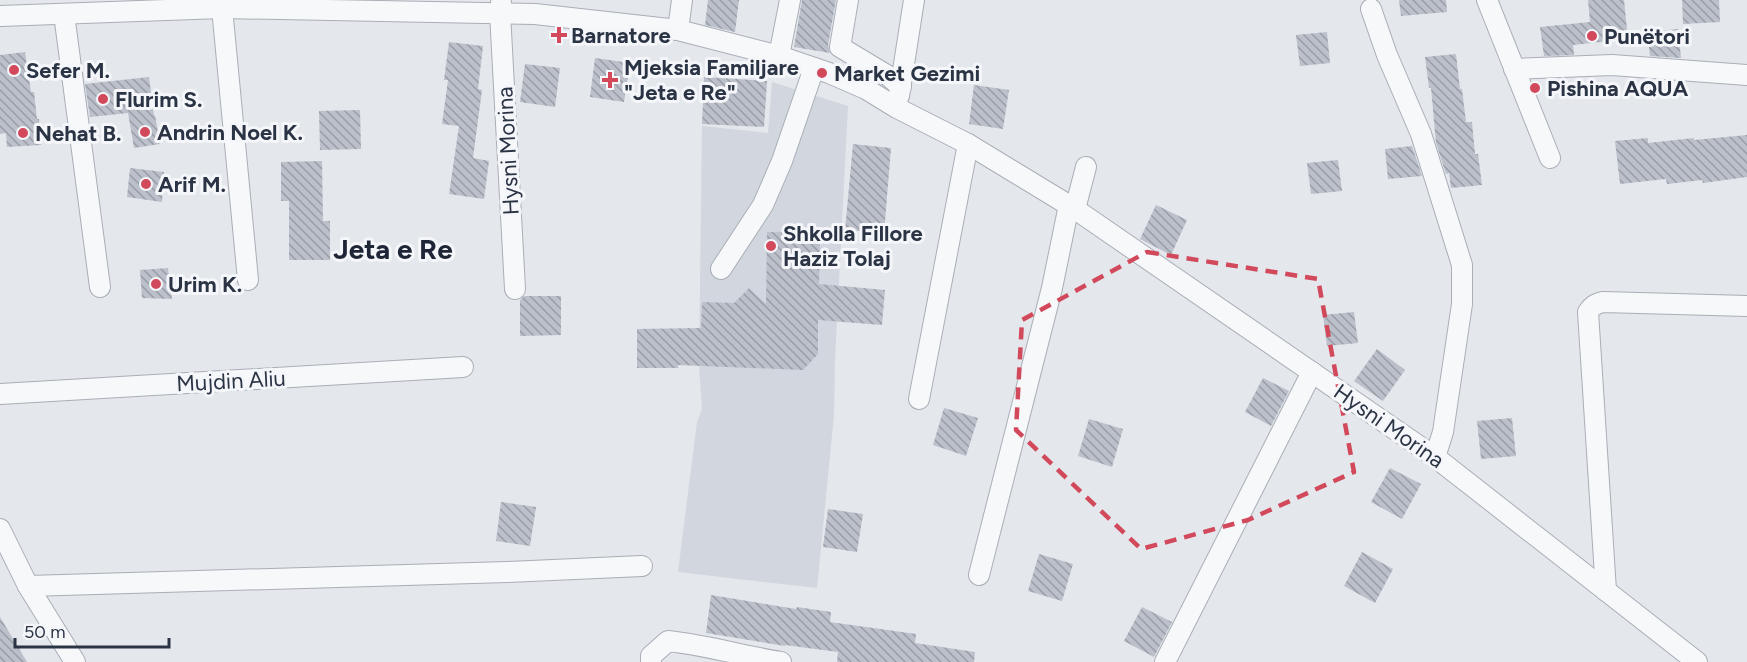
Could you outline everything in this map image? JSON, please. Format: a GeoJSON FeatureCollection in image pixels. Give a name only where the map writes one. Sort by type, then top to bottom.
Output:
{"type":"FeatureCollection","features":[{"type":"Feature","properties":{"kind":"street"},"geometry":{"type":"LineString","coordinates":[[678,30],[682,0]]}},
{"type":"Feature","properties":{"kind":"street"},"geometry":{"type":"LineString","coordinates":[[779,56],[790,0]]}},
{"type":"Feature","properties":{"kind":"street"},"geometry":{"type":"LineString","coordinates":[[848,0],[840,47],[890,77],[901,87]]}},
{"type":"Feature","properties":{"kind":"street"},"geometry":{"type":"LineString","coordinates":[[897,108],[914,0]]}},
{"type":"Feature","properties":{"kind":"street"},"geometry":{"type":"LineString","coordinates":[[1487,0],[1550,158]]}},
{"type":"Feature","properties":{"kind":"street","name":"Hysni Morina"},"geometry":{"type":"LineString","coordinates":[[0,16],[64,14],[132,5],[222,8],[264,5],[501,7],[535,14],[678,30],[779,56],[814,68],[866,89],[897,108],[968,144],[1072,207],[1435,457],[1697,662]]}},
{"type":"Feature","properties":{"kind":"street","name":"Hysni Morina"},"geometry":{"type":"LineString","coordinates":[[501,7],[515,289]]}},
{"type":"Feature","properties":{"kind":"street"},"geometry":{"type":"LineString","coordinates":[[222,8],[248,280]]}},
{"type":"Feature","properties":{"kind":"street"},"geometry":{"type":"LineString","coordinates":[[1371,9],[1387,55],[1421,134],[1462,265],[1462,304],[1443,432],[1435,457]]}},
{"type":"Feature","properties":{"kind":"street"},"geometry":{"type":"LineString","coordinates":[[64,14],[74,105],[100,287]]}},
{"type":"Feature","properties":{"kind":"street"},"geometry":{"type":"LineString","coordinates":[[1514,69],[1612,65],[1747,75]]}},
{"type":"Feature","properties":{"kind":"street"},"geometry":{"type":"LineString","coordinates":[[721,269],[763,205],[782,161],[814,68]]}},
{"type":"Feature","properties":{"kind":"street"},"geometry":{"type":"LineString","coordinates":[[919,399],[968,144]]}},
{"type":"Feature","properties":{"kind":"street"},"geometry":{"type":"LineString","coordinates":[[979,575],[1072,207],[1086,167]]}},
{"type":"Feature","properties":{"kind":"street"},"geometry":{"type":"LineString","coordinates":[[1606,591],[1588,312],[1591,307],[1603,302],[1747,306]]}},
{"type":"Feature","properties":{"kind":"street","name":"Mujdin Aliu"},"geometry":{"type":"LineString","coordinates":[[0,394],[462,367]]}},
{"type":"Feature","properties":{"kind":"street"},"geometry":{"type":"LineString","coordinates":[[1165,662],[1312,372]]}},
{"type":"Feature","properties":{"kind":"street"},"geometry":{"type":"LineString","coordinates":[[0,529],[28,586],[75,662]]}},
{"type":"Feature","properties":{"kind":"street"},"geometry":{"type":"LineString","coordinates":[[28,586],[642,566]]}},
{"type":"Feature","properties":{"kind":"street"},"geometry":{"type":"LineString","coordinates":[[651,662],[651,656],[668,641],[780,662]]}},
{"type":"Feature","properties":{"kind":"highlighted area"},"geometry":{"type":"Polygon","coordinates":[[[1147,252],[1318,279],[1354,472],[1248,520],[1141,549],[1016,430],[1022,320],[1147,252]]]}},
{"type":"Feature","properties":{"kind":"shaded area","name":"Shkolla Fillore Haziz Tolaj"},"geometry":{"type":"Polygon","coordinates":[[[772,82],[848,106],[834,415],[817,588],[678,572],[697,422],[702,409],[699,366],[702,126],[768,133],[772,82]]]}},
{"type":"Feature","properties":{"kind":"building"},"geometry":{"type":"Polygon","coordinates":[[[708,0],[739,0],[735,32],[705,25],[708,0]]]}},
{"type":"Feature","properties":{"kind":"building"},"geometry":{"type":"Polygon","coordinates":[[[802,0],[836,0],[828,45],[830,53],[794,47],[802,0]]]}},
{"type":"Feature","properties":{"kind":"building"},"geometry":{"type":"Polygon","coordinates":[[[1399,0],[1446,0],[1447,12],[1401,16],[1399,0]]]}},
{"type":"Feature","properties":{"kind":"building"},"geometry":{"type":"Polygon","coordinates":[[[1588,0],[1624,0],[1628,39],[1573,45],[1574,55],[1544,56],[1540,27],[1590,22],[1588,0]]]}},
{"type":"Feature","properties":{"kind":"building"},"geometry":{"type":"Polygon","coordinates":[[[1682,0],[1719,0],[1720,22],[1683,24],[1682,0]]]}},
{"type":"Feature","properties":{"kind":"building"},"geometry":{"type":"Polygon","coordinates":[[[1678,29],[1681,58],[1650,56],[1647,32],[1678,29]]]}},
{"type":"Feature","properties":{"kind":"building"},"geometry":{"type":"Polygon","coordinates":[[[1327,32],[1330,63],[1300,66],[1296,35],[1327,32]]]}},
{"type":"Feature","properties":{"kind":"building"},"geometry":{"type":"Polygon","coordinates":[[[449,42],[483,46],[478,89],[482,90],[473,158],[489,161],[484,199],[449,194],[459,126],[442,124],[448,80],[444,80],[449,42]]]}},
{"type":"Feature","properties":{"kind":"building"},"geometry":{"type":"Polygon","coordinates":[[[25,52],[31,92],[34,92],[37,119],[39,119],[41,145],[7,147],[6,133],[0,134],[0,55],[25,52]]]}},
{"type":"Feature","properties":{"kind":"building"},"geometry":{"type":"Polygon","coordinates":[[[1456,54],[1466,122],[1472,122],[1475,154],[1478,154],[1482,185],[1451,188],[1449,173],[1446,174],[1436,143],[1431,88],[1429,88],[1425,57],[1456,54]]]}},
{"type":"Feature","properties":{"kind":"building","name":"Mjeksia Familjare \"Jeta e Re\""},"geometry":{"type":"Polygon","coordinates":[[[595,58],[630,63],[624,102],[590,97],[595,58]]]}},
{"type":"Feature","properties":{"kind":"building"},"geometry":{"type":"Polygon","coordinates":[[[525,64],[560,68],[555,107],[520,102],[525,64]]]}},
{"type":"Feature","properties":{"kind":"building"},"geometry":{"type":"Polygon","coordinates":[[[149,77],[160,144],[134,148],[128,113],[90,117],[85,84],[149,77]]]}},
{"type":"Feature","properties":{"kind":"building"},"geometry":{"type":"Polygon","coordinates":[[[704,77],[767,81],[764,127],[702,124],[704,77]]]}},
{"type":"Feature","properties":{"kind":"building"},"geometry":{"type":"Polygon","coordinates":[[[974,85],[1009,90],[1003,129],[969,124],[974,85]]]}},
{"type":"Feature","properties":{"kind":"building"},"geometry":{"type":"Polygon","coordinates":[[[360,110],[361,149],[320,150],[319,111],[360,110]]]}},
{"type":"Feature","properties":{"kind":"building"},"geometry":{"type":"Polygon","coordinates":[[[1747,135],[1747,177],[1703,183],[1702,180],[1667,184],[1666,179],[1620,184],[1615,141],[1648,138],[1648,143],[1747,135]]]}},
{"type":"Feature","properties":{"kind":"building"},"geometry":{"type":"Polygon","coordinates":[[[853,144],[891,148],[884,233],[845,230],[853,144]]]}},
{"type":"Feature","properties":{"kind":"building"},"geometry":{"type":"Polygon","coordinates":[[[1412,146],[1422,176],[1388,179],[1385,149],[1412,146]]]}},
{"type":"Feature","properties":{"kind":"building"},"geometry":{"type":"Polygon","coordinates":[[[1338,160],[1342,191],[1311,194],[1307,163],[1338,160]]]}},
{"type":"Feature","properties":{"kind":"building"},"geometry":{"type":"Polygon","coordinates":[[[322,161],[323,221],[330,221],[330,260],[289,260],[289,201],[281,201],[281,162],[322,161]]]}},
{"type":"Feature","properties":{"kind":"building","name":"Arif M."},"geometry":{"type":"Polygon","coordinates":[[[130,168],[164,172],[162,202],[127,197],[130,168]]]}},
{"type":"Feature","properties":{"kind":"building"},"geometry":{"type":"Polygon","coordinates":[[[1156,205],[1187,220],[1171,255],[1140,239],[1156,205]]]}},
{"type":"Feature","properties":{"kind":"building"},"geometry":{"type":"Polygon","coordinates":[[[767,232],[820,233],[819,284],[885,290],[882,325],[818,320],[818,354],[803,370],[678,365],[678,368],[637,368],[637,329],[701,328],[702,302],[734,303],[749,288],[766,304],[767,232]]]}},
{"type":"Feature","properties":{"kind":"building","name":"Urim K."},"geometry":{"type":"Polygon","coordinates":[[[168,268],[172,299],[142,298],[140,270],[168,268]]]}},
{"type":"Feature","properties":{"kind":"building"},"geometry":{"type":"Polygon","coordinates":[[[524,296],[561,296],[561,335],[520,336],[520,300],[524,296]]]}},
{"type":"Feature","properties":{"kind":"building"},"geometry":{"type":"Polygon","coordinates":[[[1354,312],[1358,343],[1327,346],[1323,315],[1354,312]]]}},
{"type":"Feature","properties":{"kind":"building"},"geometry":{"type":"Polygon","coordinates":[[[1377,349],[1405,370],[1383,401],[1354,381],[1377,349]]]}},
{"type":"Feature","properties":{"kind":"building"},"geometry":{"type":"Polygon","coordinates":[[[1263,378],[1289,391],[1271,426],[1245,412],[1263,378]]]}},
{"type":"Feature","properties":{"kind":"building"},"geometry":{"type":"Polygon","coordinates":[[[944,408],[978,418],[966,456],[933,445],[944,408]]]}},
{"type":"Feature","properties":{"kind":"building"},"geometry":{"type":"Polygon","coordinates":[[[1512,418],[1516,456],[1481,459],[1477,421],[1512,418]]]}},
{"type":"Feature","properties":{"kind":"building"},"geometry":{"type":"Polygon","coordinates":[[[1089,419],[1123,429],[1112,467],[1078,456],[1089,419]]]}},
{"type":"Feature","properties":{"kind":"building"},"geometry":{"type":"Polygon","coordinates":[[[1390,468],[1421,484],[1402,519],[1371,502],[1390,468]]]}},
{"type":"Feature","properties":{"kind":"building"},"geometry":{"type":"Polygon","coordinates":[[[501,502],[536,507],[530,546],[496,541],[501,502]]]}},
{"type":"Feature","properties":{"kind":"building"},"geometry":{"type":"Polygon","coordinates":[[[828,509],[863,514],[857,552],[823,547],[828,509]]]}},
{"type":"Feature","properties":{"kind":"building"},"geometry":{"type":"Polygon","coordinates":[[[1362,552],[1393,569],[1375,603],[1344,586],[1362,552]]]}},
{"type":"Feature","properties":{"kind":"building"},"geometry":{"type":"Polygon","coordinates":[[[1039,554],[1073,564],[1062,601],[1028,591],[1039,554]]]}},
{"type":"Feature","properties":{"kind":"building"},"geometry":{"type":"Polygon","coordinates":[[[711,595],[796,609],[797,607],[831,612],[830,622],[916,634],[915,643],[975,652],[974,662],[837,662],[838,652],[706,633],[711,595]]]}},
{"type":"Feature","properties":{"kind":"building"},"geometry":{"type":"Polygon","coordinates":[[[1142,607],[1172,622],[1154,657],[1124,641],[1142,607]]]}},
{"type":"Feature","properties":{"kind":"building"},"geometry":{"type":"Polygon","coordinates":[[[0,617],[27,662],[0,662],[0,617]]]}},
{"type":"Feature","properties":{"kind":"place","name":"Barnatore"},"geometry":{"type":"Point","coordinates":[559,35]}},
{"type":"Feature","properties":{"kind":"place","name":"Punëtori"},"geometry":{"type":"Point","coordinates":[1592,36]}},
{"type":"Feature","properties":{"kind":"place","name":"Sefer M."},"geometry":{"type":"Point","coordinates":[14,70]}},
{"type":"Feature","properties":{"kind":"place","name":"Market Gezimi"},"geometry":{"type":"Point","coordinates":[822,73]}},
{"type":"Feature","properties":{"kind":"place","name":"Mjeksia Familjare \"Jeta e Re\""},"geometry":{"type":"Point","coordinates":[610,80]}},
{"type":"Feature","properties":{"kind":"place","name":"Pishina AQUA"},"geometry":{"type":"Point","coordinates":[1535,88]}},
{"type":"Feature","properties":{"kind":"place","name":"Flurim S."},"geometry":{"type":"Point","coordinates":[103,99]}},
{"type":"Feature","properties":{"kind":"place","name":"Andrin Noel K."},"geometry":{"type":"Point","coordinates":[145,132]}},
{"type":"Feature","properties":{"kind":"place","name":"Nehat B."},"geometry":{"type":"Point","coordinates":[23,133]}},
{"type":"Feature","properties":{"kind":"place","name":"Arif M."},"geometry":{"type":"Point","coordinates":[146,184]}},
{"type":"Feature","properties":{"kind":"place","name":"Shkolla Fillore Haziz Tolaj"},"geometry":{"type":"Point","coordinates":[771,246]}},
{"type":"Feature","properties":{"kind":"place","name":"Urim K."},"geometry":{"type":"Point","coordinates":[156,284]}},
{"type":"Feature","properties":{"kind":"district","name":"Jeta e Re"},"geometry":{"type":"Point","coordinates":[393,249]}}]}
